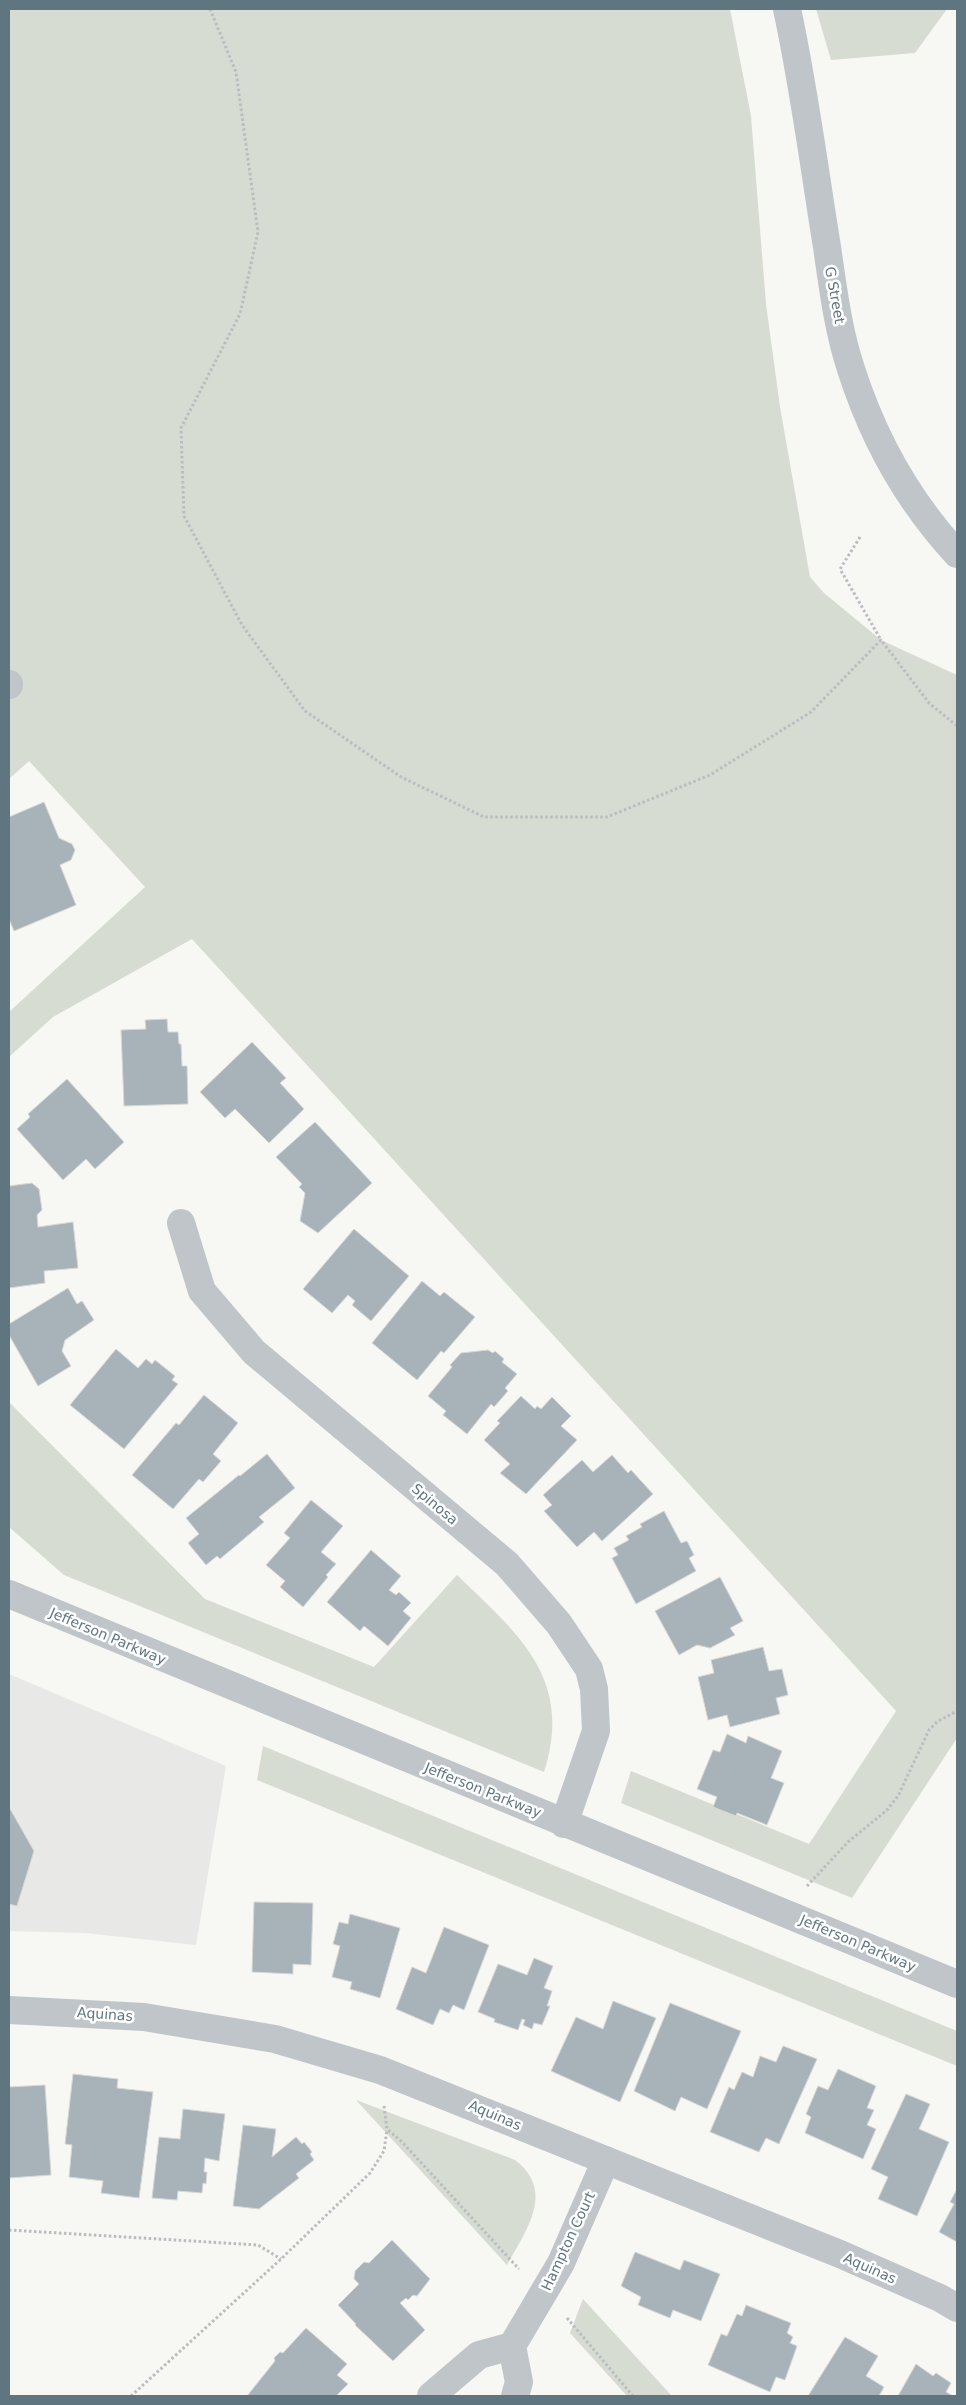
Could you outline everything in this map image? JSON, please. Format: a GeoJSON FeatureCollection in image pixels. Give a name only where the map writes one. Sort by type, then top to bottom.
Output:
{"type":"FeatureCollection","features":[{"type":"Feature","properties":{"kind":"street","name":"G Street"},"geometry":{"type":"LineString","coordinates":[[787,9],[798,60],[837,312],[850,368],[874,431],[906,491],[957,554]]}},
{"type":"Feature","properties":{"kind":"street","name":"Spinosa"},"geometry":{"type":"LineString","coordinates":[[181,1223],[202,1291],[254,1352],[507,1564],[559,1624],[589,1669],[595,1696],[596,1731],[564,1824]]}},
{"type":"Feature","properties":{"kind":"street","name":"Jefferson Parkway"},"geometry":{"type":"LineString","coordinates":[[9,1594],[564,1824],[957,1984]]}},
{"type":"Feature","properties":{"kind":"street","name":"Aquinas"},"geometry":{"type":"LineString","coordinates":[[9,2010],[119,2014],[153,2019],[275,2039],[380,2070],[840,2254],[940,2298],[957,2308]]}},
{"type":"Feature","properties":{"kind":"street","name":"Hampton Court"},"geometry":{"type":"LineString","coordinates":[[512,2346],[561,2263],[606,2160]]}},
{"type":"Feature","properties":{"kind":"street"},"geometry":{"type":"LineString","coordinates":[[431,2396],[479,2355],[512,2346],[519,2382],[515,2396]]}},
{"type":"Feature","properties":{"kind":"path"},"geometry":{"type":"LineString","coordinates":[[210,9],[236,72],[258,232],[240,314],[181,428],[184,516],[242,625],[305,711],[401,778],[484,817],[607,817],[710,775],[810,712],[881,640]]}},
{"type":"Feature","properties":{"kind":"path"},"geometry":{"type":"LineString","coordinates":[[860,537],[840,569],[881,640],[929,703],[957,726]]}},
{"type":"Feature","properties":{"kind":"path"},"geometry":{"type":"LineString","coordinates":[[791,1915],[807,1886],[848,1842],[887,1810],[898,1796],[933,1725],[957,1711]]}},
{"type":"Feature","properties":{"kind":"path"},"geometry":{"type":"LineString","coordinates":[[131,2396],[281,2259],[370,2173],[384,2151],[387,2129],[380,2070]]}},
{"type":"Feature","properties":{"kind":"path"},"geometry":{"type":"LineString","coordinates":[[387,2129],[402,2142],[544,2294],[633,2396]]}},
{"type":"Feature","properties":{"kind":"path"},"geometry":{"type":"LineString","coordinates":[[9,2230],[258,2245],[281,2259]]}},
{"type":"Feature","properties":{"kind":"shaded area"},"geometry":{"type":"Polygon","coordinates":[[[9,9],[730,9],[751,116],[766,304],[780,407],[810,577],[824,593],[881,640],[957,675],[957,1738],[852,1898],[621,1803],[631,1771],[809,1844],[896,1711],[192,939],[53,1017],[9,1057],[9,1012],[145,887],[29,761],[9,779],[9,9]]]}},
{"type":"Feature","properties":{"kind":"shaded area"},"geometry":{"type":"Polygon","coordinates":[[[816,9],[947,9],[915,53],[831,60],[816,9]]]}},
{"type":"Feature","properties":{"kind":"shaded area"},"geometry":{"type":"Polygon","coordinates":[[[9,1402],[205,1599],[374,1667],[457,1575],[501,1617],[519,1638],[535,1660],[546,1684],[552,1710],[551,1739],[544,1772],[64,1575],[9,1527],[9,1402]]]}},
{"type":"Feature","properties":{"kind":"shaded area"},"geometry":{"type":"Polygon","coordinates":[[[9,1674],[226,1766],[196,1945],[85,1933],[9,1931],[9,1674]]]}},
{"type":"Feature","properties":{"kind":"shaded area"},"geometry":{"type":"Polygon","coordinates":[[[263,1746],[957,2031],[957,2066],[257,1780],[263,1746]]]}},
{"type":"Feature","properties":{"kind":"shaded area"},"geometry":{"type":"Polygon","coordinates":[[[356,2100],[515,2160],[527,2172],[534,2185],[534,2211],[529,2225],[507,2265],[356,2100]]]}},
{"type":"Feature","properties":{"kind":"shaded area"},"geometry":{"type":"Polygon","coordinates":[[[583,2299],[672,2396],[627,2396],[570,2333],[583,2299]]]}},
{"type":"Feature","properties":{"kind":"building"},"geometry":{"type":"Polygon","coordinates":[[[44,802],[59,838],[72,844],[75,850],[71,860],[60,865],[76,905],[14,931],[9,919],[9,817],[44,802]]]}},
{"type":"Feature","properties":{"kind":"building"},"geometry":{"type":"Polygon","coordinates":[[[167,1019],[168,1032],[178,1032],[179,1044],[181,1044],[182,1066],[187,1066],[188,1104],[124,1106],[121,1030],[146,1029],[145,1020],[167,1019]]]}},
{"type":"Feature","properties":{"kind":"building"},"geometry":{"type":"Polygon","coordinates":[[[252,1042],[286,1078],[280,1083],[304,1109],[269,1143],[235,1109],[225,1118],[200,1092],[252,1042]]]}},
{"type":"Feature","properties":{"kind":"building"},"geometry":{"type":"Polygon","coordinates":[[[67,1079],[124,1142],[95,1169],[86,1159],[63,1180],[17,1129],[30,1117],[28,1114],[67,1079]]]}},
{"type":"Feature","properties":{"kind":"building"},"geometry":{"type":"Polygon","coordinates":[[[315,1122],[372,1183],[318,1233],[300,1221],[305,1193],[299,1187],[302,1184],[276,1157],[315,1122]]]}},
{"type":"Feature","properties":{"kind":"building"},"geometry":{"type":"Polygon","coordinates":[[[32,1183],[39,1189],[42,1210],[37,1215],[38,1227],[73,1222],[78,1268],[44,1271],[45,1283],[9,1288],[9,1186],[32,1183]]]}},
{"type":"Feature","properties":{"kind":"building"},"geometry":{"type":"Polygon","coordinates":[[[354,1229],[409,1276],[371,1321],[352,1305],[355,1301],[348,1295],[332,1313],[303,1289],[354,1229]]]}},
{"type":"Feature","properties":{"kind":"building"},"geometry":{"type":"Polygon","coordinates":[[[422,1281],[440,1296],[444,1292],[475,1317],[444,1353],[441,1351],[417,1380],[372,1343],[422,1281]]]}},
{"type":"Feature","properties":{"kind":"building"},"geometry":{"type":"Polygon","coordinates":[[[68,1288],[77,1304],[82,1301],[94,1320],[65,1340],[62,1351],[71,1366],[38,1386],[9,1335],[9,1324],[68,1288]]]}},
{"type":"Feature","properties":{"kind":"building"},"geometry":{"type":"Polygon","coordinates":[[[116,1349],[138,1368],[146,1359],[152,1364],[155,1360],[175,1376],[172,1380],[178,1384],[124,1449],[70,1405],[116,1349]]]}},
{"type":"Feature","properties":{"kind":"building"},"geometry":{"type":"Polygon","coordinates":[[[488,1350],[493,1353],[495,1351],[504,1359],[502,1362],[517,1374],[505,1388],[508,1391],[494,1407],[491,1404],[467,1434],[443,1415],[446,1411],[428,1396],[461,1353],[488,1350]]]}},
{"type":"Feature","properties":{"kind":"building"},"geometry":{"type":"Polygon","coordinates":[[[204,1395],[238,1423],[213,1454],[221,1461],[203,1482],[199,1479],[173,1509],[132,1475],[176,1423],[179,1425],[204,1395]]]}},
{"type":"Feature","properties":{"kind":"building"},"geometry":{"type":"Polygon","coordinates":[[[521,1396],[535,1409],[537,1406],[541,1409],[552,1397],[571,1416],[561,1426],[577,1440],[526,1494],[500,1473],[510,1464],[484,1440],[500,1423],[497,1421],[521,1396]]]}},
{"type":"Feature","properties":{"kind":"building"},"geometry":{"type":"Polygon","coordinates":[[[267,1454],[295,1488],[259,1517],[264,1522],[220,1559],[217,1556],[206,1565],[188,1543],[199,1534],[186,1518],[267,1454]]]}},
{"type":"Feature","properties":{"kind":"building"},"geometry":{"type":"Polygon","coordinates":[[[612,1455],[628,1473],[631,1470],[653,1494],[602,1541],[594,1532],[577,1547],[544,1511],[552,1505],[543,1495],[582,1460],[593,1472],[612,1455]]]}},
{"type":"Feature","properties":{"kind":"building"},"geometry":{"type":"Polygon","coordinates":[[[311,1500],[343,1526],[321,1552],[336,1564],[326,1575],[328,1577],[303,1607],[280,1587],[285,1581],[266,1565],[290,1538],[284,1533],[311,1500]]]}},
{"type":"Feature","properties":{"kind":"building"},"geometry":{"type":"Polygon","coordinates":[[[664,1511],[681,1543],[687,1541],[694,1555],[689,1558],[696,1571],[636,1604],[612,1558],[618,1555],[614,1548],[629,1540],[626,1536],[642,1527],[640,1524],[664,1511]]]}},
{"type":"Feature","properties":{"kind":"building"},"geometry":{"type":"Polygon","coordinates":[[[371,1550],[401,1576],[389,1590],[396,1595],[399,1592],[411,1603],[403,1611],[411,1618],[388,1646],[364,1626],[360,1631],[327,1602],[371,1550]]]}},
{"type":"Feature","properties":{"kind":"building"},"geometry":{"type":"Polygon","coordinates":[[[720,1577],[743,1621],[730,1628],[735,1635],[710,1648],[697,1645],[679,1655],[655,1611],[720,1577]]]}},
{"type":"Feature","properties":{"kind":"building"},"geometry":{"type":"Polygon","coordinates":[[[763,1647],[769,1671],[782,1669],[788,1695],[776,1698],[780,1714],[730,1727],[727,1715],[708,1720],[698,1677],[714,1673],[711,1660],[763,1647]]]}},
{"type":"Feature","properties":{"kind":"building"},"geometry":{"type":"Polygon","coordinates":[[[727,1734],[746,1743],[748,1736],[782,1751],[771,1778],[784,1783],[767,1825],[737,1813],[736,1816],[713,1807],[717,1797],[697,1789],[713,1750],[720,1752],[727,1734]]]}},
{"type":"Feature","properties":{"kind":"building"},"geometry":{"type":"Polygon","coordinates":[[[9,1807],[34,1851],[17,1906],[9,1904],[9,1807]]]}},
{"type":"Feature","properties":{"kind":"building"},"geometry":{"type":"Polygon","coordinates":[[[254,1902],[313,1903],[311,1965],[293,1964],[293,1974],[252,1972],[254,1902]]]}},
{"type":"Feature","properties":{"kind":"building"},"geometry":{"type":"Polygon","coordinates":[[[350,1914],[400,1928],[380,1998],[350,1989],[352,1982],[332,1977],[340,1946],[333,1944],[339,1922],[348,1924],[350,1914]]]}},
{"type":"Feature","properties":{"kind":"building"},"geometry":{"type":"Polygon","coordinates":[[[444,1927],[489,1945],[464,2010],[453,2005],[449,2013],[440,2009],[433,2025],[396,2009],[412,1967],[426,1973],[444,1927]]]}},
{"type":"Feature","properties":{"kind":"building"},"geometry":{"type":"Polygon","coordinates":[[[534,1958],[553,1966],[544,1988],[552,1991],[547,2006],[550,2006],[542,2025],[534,2023],[532,2029],[523,2025],[525,2020],[522,2019],[518,2030],[494,2022],[495,2019],[478,2012],[498,1964],[527,1975],[534,1958]]]}},
{"type":"Feature","properties":{"kind":"building"},"geometry":{"type":"Polygon","coordinates":[[[613,2001],[656,2018],[620,2102],[551,2071],[576,2017],[603,2029],[613,2001]]]}},
{"type":"Feature","properties":{"kind":"building"},"geometry":{"type":"Polygon","coordinates":[[[670,2003],[741,2031],[707,2109],[681,2097],[675,2111],[634,2091],[670,2003]]]}},
{"type":"Feature","properties":{"kind":"building"},"geometry":{"type":"Polygon","coordinates":[[[783,2046],[817,2059],[779,2144],[766,2138],[759,2152],[710,2132],[729,2087],[734,2090],[742,2072],[753,2077],[760,2056],[776,2062],[783,2046]]]}},
{"type":"Feature","properties":{"kind":"building"},"geometry":{"type":"Polygon","coordinates":[[[838,2069],[876,2086],[867,2108],[874,2110],[867,2125],[876,2129],[863,2159],[805,2133],[811,2117],[806,2114],[818,2086],[828,2090],[838,2069]]]}},
{"type":"Feature","properties":{"kind":"building"},"geometry":{"type":"Polygon","coordinates":[[[73,2074],[118,2079],[117,2088],[153,2092],[139,2198],[101,2193],[103,2181],[69,2177],[72,2145],[65,2144],[73,2074]]]}},
{"type":"Feature","properties":{"kind":"building"},"geometry":{"type":"Polygon","coordinates":[[[45,2085],[51,2175],[9,2178],[9,2087],[45,2085]]]}},
{"type":"Feature","properties":{"kind":"building"},"geometry":{"type":"Polygon","coordinates":[[[906,2094],[930,2104],[919,2129],[949,2142],[917,2216],[878,2199],[888,2177],[871,2169],[906,2094]]]}},
{"type":"Feature","properties":{"kind":"building"},"geometry":{"type":"Polygon","coordinates":[[[183,2109],[225,2114],[219,2161],[205,2158],[204,2172],[207,2172],[206,2184],[203,2183],[202,2193],[178,2191],[177,2200],[152,2198],[159,2137],[180,2139],[183,2109]]]}},
{"type":"Feature","properties":{"kind":"building"},"geometry":{"type":"Polygon","coordinates":[[[243,2125],[276,2129],[272,2157],[296,2137],[302,2144],[304,2142],[312,2152],[310,2154],[314,2160],[296,2174],[299,2178],[259,2209],[233,2206],[243,2125]]]}},
{"type":"Feature","properties":{"kind":"building"},"geometry":{"type":"Polygon","coordinates":[[[957,2189],[957,2242],[939,2232],[954,2204],[950,2202],[957,2189]]]}},
{"type":"Feature","properties":{"kind":"building"},"geometry":{"type":"Polygon","coordinates":[[[392,2240],[430,2279],[417,2296],[413,2295],[408,2300],[406,2298],[400,2303],[425,2330],[393,2361],[355,2325],[338,2305],[359,2284],[354,2279],[355,2271],[364,2262],[369,2263],[392,2240]]]}},
{"type":"Feature","properties":{"kind":"building"},"geometry":{"type":"Polygon","coordinates":[[[635,2252],[680,2270],[684,2260],[720,2274],[701,2321],[673,2310],[670,2318],[638,2305],[641,2297],[621,2286],[635,2252]]]}},
{"type":"Feature","properties":{"kind":"building"},"geometry":{"type":"Polygon","coordinates":[[[746,2305],[791,2323],[787,2333],[793,2337],[790,2343],[797,2346],[785,2380],[776,2377],[770,2392],[708,2365],[721,2334],[727,2336],[737,2314],[742,2316],[746,2305]]]}},
{"type":"Feature","properties":{"kind":"building"},"geometry":{"type":"Polygon","coordinates":[[[306,2328],[347,2364],[337,2375],[348,2384],[336,2396],[247,2396],[275,2361],[274,2358],[280,2352],[283,2353],[306,2328]]]}},
{"type":"Feature","properties":{"kind":"building"},"geometry":{"type":"Polygon","coordinates":[[[845,2337],[878,2356],[866,2376],[884,2387],[879,2396],[808,2396],[845,2337]]]}},
{"type":"Feature","properties":{"kind":"building"},"geometry":{"type":"Polygon","coordinates":[[[916,2364],[933,2376],[936,2373],[951,2383],[946,2392],[953,2396],[898,2396],[916,2364]]]}}]}
